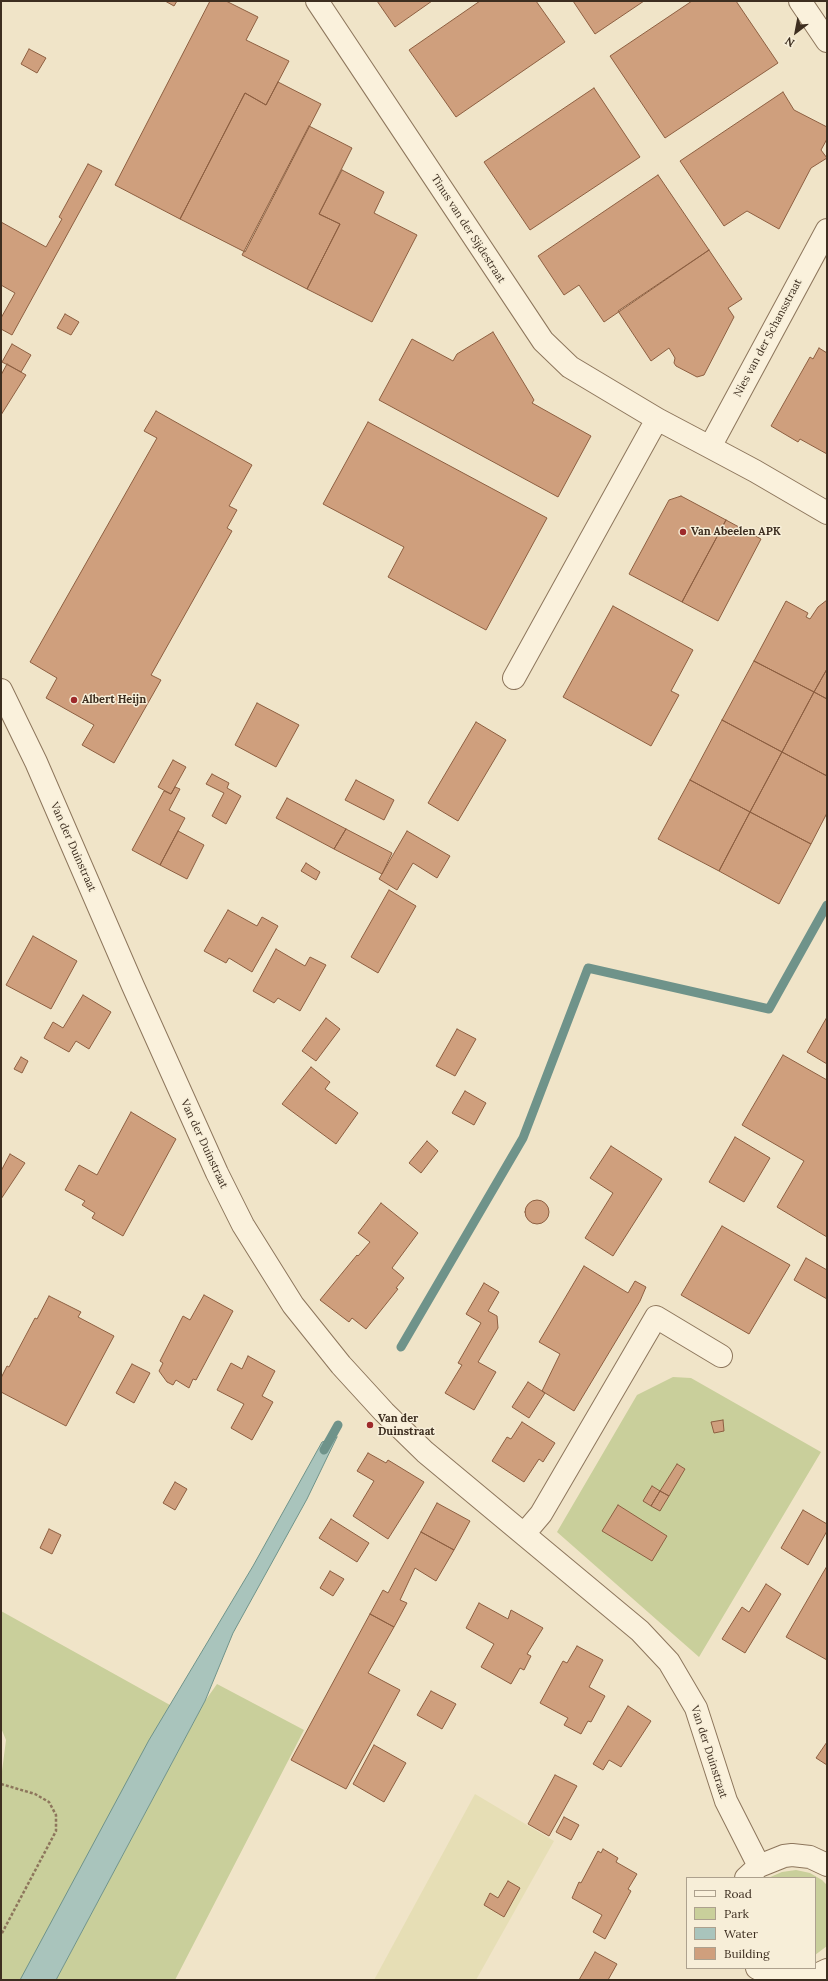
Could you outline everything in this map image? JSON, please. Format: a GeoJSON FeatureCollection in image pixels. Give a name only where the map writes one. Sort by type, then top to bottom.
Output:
{"type":"FeatureCollection","features":[{"type":"Feature","properties":{"kind":"street","name":"Tinus van der Sijdestraat"},"geometry":{"type":"LineString","coordinates":[[317,1],[543,341],[570,367],[657,419]]}},
{"type":"Feature","properties":{"kind":"street"},"geometry":{"type":"LineString","coordinates":[[800,1],[827,41]]}},
{"type":"Feature","properties":{"kind":"street","name":"Nies van der Schansstraat"},"geometry":{"type":"LineString","coordinates":[[710,447],[827,230]]}},
{"type":"Feature","properties":{"kind":"street"},"geometry":{"type":"LineString","coordinates":[[514,678],[657,419],[755,471],[827,513]]}},
{"type":"Feature","properties":{"kind":"street","name":"Van der Duinstraat"},"geometry":{"type":"LineString","coordinates":[[1,690],[36,762],[193,1120],[243,1226],[268,1267],[293,1305],[341,1365],[384,1412],[426,1452],[640,1631],[669,1662],[696,1708],[726,1801],[752,1872]]}},
{"type":"Feature","properties":{"kind":"street"},"geometry":{"type":"LineString","coordinates":[[524,1534],[541,1514],[656,1317],[721,1356]]}},
{"type":"Feature","properties":{"kind":"street"},"geometry":{"type":"LineString","coordinates":[[752,1872],[775,1858],[792,1855],[810,1858],[827,1865]]}},
{"type":"Feature","properties":{"kind":"street"},"geometry":{"type":"LineString","coordinates":[[759,1969],[776,1978],[793,1980],[808,1978],[827,1970]]}},
{"type":"Feature","properties":{"kind":"path"},"geometry":{"type":"LineString","coordinates":[[1,1784],[35,1794],[49,1802],[56,1815],[56,1832],[1,1935]]}},
{"type":"Feature","properties":{"kind":"shaded area"},"geometry":{"type":"Polygon","coordinates":[[[475,1794],[554,1841],[476,1980],[374,1980],[475,1794]]]}},
{"type":"Feature","properties":{"kind":"green space"},"geometry":{"type":"Polygon","coordinates":[[[673,1377],[691,1378],[821,1452],[699,1657],[557,1532],[637,1395],[673,1377]]]}},
{"type":"Feature","properties":{"kind":"green space"},"geometry":{"type":"Polygon","coordinates":[[[1,1611],[170,1705],[22,1980],[1,1980],[1,1779],[6,1740],[1,1728],[1,1611]]]}},
{"type":"Feature","properties":{"kind":"green space"},"geometry":{"type":"Polygon","coordinates":[[[217,1684],[304,1730],[175,1980],[56,1980],[205,1701],[217,1684]]]}},
{"type":"Feature","properties":{"kind":"green space"},"geometry":{"type":"Polygon","coordinates":[[[796,1870],[810,1873],[822,1880],[827,1885],[827,1946],[816,1954],[816,1877],[770,1877],[782,1872],[796,1870]]]}},
{"type":"Feature","properties":{"kind":"water"},"geometry":{"type":"Polygon","coordinates":[[[337,1437],[307,1499],[233,1633],[205,1701],[56,1980],[20,1980],[149,1740],[253,1566],[322,1442],[337,1437]]]}},
{"type":"Feature","properties":{"kind":"building"},"geometry":{"type":"Polygon","coordinates":[[[165,1],[177,1],[174,6],[165,1]]]}},
{"type":"Feature","properties":{"kind":"building"},"geometry":{"type":"Polygon","coordinates":[[[210,1],[226,1],[258,17],[246,40],[289,61],[266,105],[245,93],[180,219],[115,185],[210,1]]]}},
{"type":"Feature","properties":{"kind":"building"},"geometry":{"type":"Polygon","coordinates":[[[377,1],[432,1],[395,27],[377,1]]]}},
{"type":"Feature","properties":{"kind":"building"},"geometry":{"type":"Polygon","coordinates":[[[480,1],[536,1],[565,42],[456,117],[409,50],[480,1]]]}},
{"type":"Feature","properties":{"kind":"building"},"geometry":{"type":"Polygon","coordinates":[[[573,1],[644,1],[595,34],[573,1]]]}},
{"type":"Feature","properties":{"kind":"building"},"geometry":{"type":"Polygon","coordinates":[[[692,1],[736,1],[778,63],[665,138],[610,56],[692,1]]]}},
{"type":"Feature","properties":{"kind":"building"},"geometry":{"type":"Polygon","coordinates":[[[29,49],[46,58],[37,73],[21,64],[29,49]]]}},
{"type":"Feature","properties":{"kind":"building"},"geometry":{"type":"Polygon","coordinates":[[[278,82],[321,104],[245,252],[180,219],[245,93],[266,105],[278,82]]]}},
{"type":"Feature","properties":{"kind":"building"},"geometry":{"type":"Polygon","coordinates":[[[594,88],[640,157],[530,230],[484,162],[594,88]]]}},
{"type":"Feature","properties":{"kind":"building"},"geometry":{"type":"Polygon","coordinates":[[[783,92],[794,110],[827,127],[827,139],[821,150],[827,158],[811,168],[779,229],[747,211],[724,226],[680,161],[783,92]]]}},
{"type":"Feature","properties":{"kind":"building"},"geometry":{"type":"Polygon","coordinates":[[[309,126],[352,148],[319,214],[340,224],[307,289],[242,255],[309,126]]]}},
{"type":"Feature","properties":{"kind":"building"},"geometry":{"type":"Polygon","coordinates":[[[88,164],[102,171],[12,335],[1,329],[1,318],[15,293],[1,285],[1,222],[46,247],[62,219],[59,217],[88,164]]]}},
{"type":"Feature","properties":{"kind":"building"},"geometry":{"type":"Polygon","coordinates":[[[342,170],[384,192],[374,213],[417,235],[372,322],[307,289],[340,224],[319,214],[342,170]]]}},
{"type":"Feature","properties":{"kind":"building"},"geometry":{"type":"Polygon","coordinates":[[[658,175],[709,250],[604,322],[579,285],[564,295],[538,256],[658,175]]]}},
{"type":"Feature","properties":{"kind":"building"},"geometry":{"type":"Polygon","coordinates":[[[709,250],[742,299],[728,308],[734,317],[704,375],[697,377],[676,366],[674,363],[675,358],[669,348],[651,361],[618,311],[709,250]]]}},
{"type":"Feature","properties":{"kind":"building"},"geometry":{"type":"Polygon","coordinates":[[[65,314],[79,322],[71,335],[57,328],[65,314]]]}},
{"type":"Feature","properties":{"kind":"building"},"geometry":{"type":"Polygon","coordinates":[[[493,332],[534,400],[532,403],[591,436],[558,497],[379,400],[412,339],[453,361],[457,354],[493,332]]]}},
{"type":"Feature","properties":{"kind":"building"},"geometry":{"type":"Polygon","coordinates":[[[12,344],[31,355],[21,372],[2,362],[12,344]]]}},
{"type":"Feature","properties":{"kind":"building"},"geometry":{"type":"Polygon","coordinates":[[[819,348],[827,353],[827,454],[800,439],[798,442],[771,426],[810,357],[813,359],[819,348]]]}},
{"type":"Feature","properties":{"kind":"building"},"geometry":{"type":"Polygon","coordinates":[[[7,364],[26,375],[1,415],[1,375],[7,364]]]}},
{"type":"Feature","properties":{"kind":"building"},"geometry":{"type":"Polygon","coordinates":[[[156,411],[252,465],[229,506],[237,510],[227,528],[232,531],[151,675],[161,680],[114,763],[82,745],[94,725],[46,698],[57,678],[30,662],[157,438],[144,431],[156,411]]]}},
{"type":"Feature","properties":{"kind":"building"},"geometry":{"type":"Polygon","coordinates":[[[368,422],[547,518],[486,630],[388,577],[404,547],[323,504],[368,422]]]}},
{"type":"Feature","properties":{"kind":"building"},"geometry":{"type":"Polygon","coordinates":[[[681,496],[726,520],[682,602],[629,574],[669,500],[681,496]]]}},
{"type":"Feature","properties":{"kind":"building"},"geometry":{"type":"Polygon","coordinates":[[[726,520],[761,539],[718,621],[682,602],[726,520]]]}},
{"type":"Feature","properties":{"kind":"building"},"geometry":{"type":"Polygon","coordinates":[[[827,600],[827,669],[814,692],[754,661],[786,601],[808,613],[806,617],[810,619],[818,607],[827,600]]]}},
{"type":"Feature","properties":{"kind":"building"},"geometry":{"type":"Polygon","coordinates":[[[613,606],[693,650],[671,691],[679,695],[651,746],[563,697],[613,606]]]}},
{"type":"Feature","properties":{"kind":"building"},"geometry":{"type":"Polygon","coordinates":[[[754,661],[814,692],[782,752],[722,720],[754,661]]]}},
{"type":"Feature","properties":{"kind":"building"},"geometry":{"type":"Polygon","coordinates":[[[827,669],[827,699],[814,692],[827,669]]]}},
{"type":"Feature","properties":{"kind":"building"},"geometry":{"type":"Polygon","coordinates":[[[814,692],[827,699],[827,776],[782,752],[814,692]]]}},
{"type":"Feature","properties":{"kind":"building"},"geometry":{"type":"Polygon","coordinates":[[[257,703],[299,725],[276,767],[235,745],[257,703]]]}},
{"type":"Feature","properties":{"kind":"building"},"geometry":{"type":"Polygon","coordinates":[[[722,720],[782,752],[750,812],[690,780],[722,720]]]}},
{"type":"Feature","properties":{"kind":"building"},"geometry":{"type":"Polygon","coordinates":[[[476,722],[506,740],[458,821],[428,803],[476,722]]]}},
{"type":"Feature","properties":{"kind":"building"},"geometry":{"type":"Polygon","coordinates":[[[782,752],[827,776],[827,813],[811,844],[750,812],[782,752]]]}},
{"type":"Feature","properties":{"kind":"building"},"geometry":{"type":"Polygon","coordinates":[[[173,760],[186,767],[171,794],[158,787],[173,760]]]}},
{"type":"Feature","properties":{"kind":"building"},"geometry":{"type":"Polygon","coordinates":[[[212,774],[229,783],[227,788],[241,796],[226,824],[212,816],[224,793],[206,784],[212,774]]]}},
{"type":"Feature","properties":{"kind":"building"},"geometry":{"type":"Polygon","coordinates":[[[356,780],[394,800],[384,820],[345,800],[356,780]]]}},
{"type":"Feature","properties":{"kind":"building"},"geometry":{"type":"Polygon","coordinates":[[[690,780],[750,812],[719,871],[658,839],[690,780]]]}},
{"type":"Feature","properties":{"kind":"building"},"geometry":{"type":"Polygon","coordinates":[[[175,787],[180,789],[169,810],[185,818],[160,865],[132,850],[164,791],[171,794],[175,787]]]}},
{"type":"Feature","properties":{"kind":"building"},"geometry":{"type":"Polygon","coordinates":[[[287,798],[346,829],[334,849],[276,818],[287,798]]]}},
{"type":"Feature","properties":{"kind":"building"},"geometry":{"type":"Polygon","coordinates":[[[750,812],[811,844],[779,904],[719,871],[750,812]]]}},
{"type":"Feature","properties":{"kind":"building"},"geometry":{"type":"Polygon","coordinates":[[[346,829],[392,853],[382,874],[334,849],[346,829]]]}},
{"type":"Feature","properties":{"kind":"building"},"geometry":{"type":"Polygon","coordinates":[[[178,831],[204,845],[187,879],[160,865],[178,831]]]}},
{"type":"Feature","properties":{"kind":"building"},"geometry":{"type":"Polygon","coordinates":[[[407,831],[450,856],[437,878],[413,863],[397,890],[379,879],[407,831]]]}},
{"type":"Feature","properties":{"kind":"building"},"geometry":{"type":"Polygon","coordinates":[[[306,863],[320,872],[316,880],[301,871],[306,863]]]}},
{"type":"Feature","properties":{"kind":"building"},"geometry":{"type":"Polygon","coordinates":[[[389,890],[416,906],[378,973],[351,957],[389,890]]]}},
{"type":"Feature","properties":{"kind":"building"},"geometry":{"type":"Polygon","coordinates":[[[228,910],[257,926],[262,917],[278,926],[252,972],[229,958],[226,963],[204,951],[228,910]]]}},
{"type":"Feature","properties":{"kind":"building"},"geometry":{"type":"Polygon","coordinates":[[[33,936],[77,961],[51,1009],[6,985],[33,936]]]}},
{"type":"Feature","properties":{"kind":"building"},"geometry":{"type":"Polygon","coordinates":[[[276,949],[305,966],[310,957],[326,965],[300,1011],[278,998],[274,1003],[253,991],[276,949]]]}},
{"type":"Feature","properties":{"kind":"building"},"geometry":{"type":"Polygon","coordinates":[[[83,995],[111,1012],[89,1049],[76,1041],[69,1052],[44,1038],[53,1022],[63,1028],[83,995]]]}},
{"type":"Feature","properties":{"kind":"building"},"geometry":{"type":"Polygon","coordinates":[[[827,1017],[827,1064],[807,1052],[827,1017]]]}},
{"type":"Feature","properties":{"kind":"building"},"geometry":{"type":"Polygon","coordinates":[[[326,1018],[340,1029],[316,1061],[302,1051],[326,1018]]]}},
{"type":"Feature","properties":{"kind":"building"},"geometry":{"type":"Polygon","coordinates":[[[457,1029],[476,1039],[455,1076],[436,1066],[457,1029]]]}},
{"type":"Feature","properties":{"kind":"building"},"geometry":{"type":"Polygon","coordinates":[[[783,1055],[827,1080],[827,1237],[777,1207],[804,1161],[742,1125],[783,1055]]]}},
{"type":"Feature","properties":{"kind":"building"},"geometry":{"type":"Polygon","coordinates":[[[21,1057],[28,1061],[22,1073],[14,1069],[21,1057]]]}},
{"type":"Feature","properties":{"kind":"building"},"geometry":{"type":"Polygon","coordinates":[[[311,1067],[330,1082],[325,1089],[358,1113],[336,1144],[282,1104],[311,1067]]]}},
{"type":"Feature","properties":{"kind":"building"},"geometry":{"type":"Polygon","coordinates":[[[465,1091],[486,1103],[474,1125],[452,1113],[465,1091]]]}},
{"type":"Feature","properties":{"kind":"building"},"geometry":{"type":"Polygon","coordinates":[[[131,1112],[176,1139],[123,1236],[92,1218],[95,1213],[82,1205],[85,1201],[65,1190],[79,1165],[97,1175],[131,1112]]]}},
{"type":"Feature","properties":{"kind":"building"},"geometry":{"type":"Polygon","coordinates":[[[735,1137],[770,1158],[744,1202],[709,1182],[735,1137]]]}},
{"type":"Feature","properties":{"kind":"building"},"geometry":{"type":"Polygon","coordinates":[[[427,1141],[438,1151],[421,1173],[409,1163],[427,1141]]]}},
{"type":"Feature","properties":{"kind":"building"},"geometry":{"type":"Polygon","coordinates":[[[611,1146],[662,1179],[613,1256],[585,1238],[613,1193],[590,1178],[611,1146]]]}},
{"type":"Feature","properties":{"kind":"building"},"geometry":{"type":"Polygon","coordinates":[[[10,1154],[25,1163],[1,1199],[1,1171],[10,1154]]]}},
{"type":"Feature","properties":{"kind":"building"},"geometry":{"type":"Polygon","coordinates":[[[537,1200],[545,1204],[549,1212],[545,1220],[537,1224],[529,1220],[525,1212],[529,1204],[537,1200]]]}},
{"type":"Feature","properties":{"kind":"building"},"geometry":{"type":"Polygon","coordinates":[[[381,1203],[418,1233],[392,1268],[404,1278],[396,1288],[398,1289],[366,1329],[352,1318],[349,1322],[320,1300],[357,1255],[358,1256],[370,1242],[358,1233],[381,1203]]]}},
{"type":"Feature","properties":{"kind":"building"},"geometry":{"type":"Polygon","coordinates":[[[722,1226],[790,1265],[749,1334],[681,1295],[722,1226]]]}},
{"type":"Feature","properties":{"kind":"building"},"geometry":{"type":"Polygon","coordinates":[[[806,1258],[827,1270],[827,1299],[794,1280],[806,1258]]]}},
{"type":"Feature","properties":{"kind":"building"},"geometry":{"type":"Polygon","coordinates":[[[584,1266],[628,1293],[635,1281],[646,1287],[640,1301],[574,1411],[542,1391],[560,1354],[539,1342],[584,1266]]]}},
{"type":"Feature","properties":{"kind":"building"},"geometry":{"type":"Polygon","coordinates":[[[484,1283],[499,1292],[488,1311],[497,1316],[498,1328],[478,1362],[496,1372],[474,1410],[445,1393],[462,1365],[458,1363],[481,1323],[466,1314],[484,1283]]]}},
{"type":"Feature","properties":{"kind":"building"},"geometry":{"type":"Polygon","coordinates":[[[204,1295],[233,1311],[196,1380],[193,1379],[189,1388],[176,1380],[173,1385],[167,1382],[159,1371],[163,1363],[160,1361],[183,1316],[190,1320],[204,1295]]]}},
{"type":"Feature","properties":{"kind":"building"},"geometry":{"type":"Polygon","coordinates":[[[49,1296],[81,1312],[78,1317],[114,1336],[66,1426],[1,1392],[1,1378],[7,1366],[9,1367],[35,1318],[37,1319],[49,1296]]]}},
{"type":"Feature","properties":{"kind":"building"},"geometry":{"type":"Polygon","coordinates":[[[248,1356],[275,1371],[262,1396],[273,1402],[252,1440],[231,1428],[244,1404],[217,1390],[231,1363],[242,1369],[248,1356]]]}},
{"type":"Feature","properties":{"kind":"building"},"geometry":{"type":"Polygon","coordinates":[[[132,1364],[150,1373],[134,1403],[116,1393],[132,1364]]]}},
{"type":"Feature","properties":{"kind":"building"},"geometry":{"type":"Polygon","coordinates":[[[528,1382],[545,1393],[529,1418],[512,1407],[528,1382]]]}},
{"type":"Feature","properties":{"kind":"building"},"geometry":{"type":"Polygon","coordinates":[[[723,1420],[724,1431],[714,1433],[711,1422],[723,1420]]]}},
{"type":"Feature","properties":{"kind":"building"},"geometry":{"type":"Polygon","coordinates":[[[522,1422],[555,1443],[543,1462],[539,1459],[524,1482],[492,1461],[507,1437],[511,1439],[522,1422]]]}},
{"type":"Feature","properties":{"kind":"building"},"geometry":{"type":"Polygon","coordinates":[[[368,1453],[386,1463],[388,1460],[424,1482],[388,1539],[353,1516],[374,1481],[357,1471],[368,1453]]]}},
{"type":"Feature","properties":{"kind":"building"},"geometry":{"type":"Polygon","coordinates":[[[677,1464],[685,1469],[669,1496],[660,1491],[677,1464]]]}},
{"type":"Feature","properties":{"kind":"building"},"geometry":{"type":"Polygon","coordinates":[[[175,1482],[187,1489],[175,1510],[163,1503],[175,1482]]]}},
{"type":"Feature","properties":{"kind":"building"},"geometry":{"type":"Polygon","coordinates":[[[652,1486],[660,1491],[651,1506],[643,1501],[652,1486]]]}},
{"type":"Feature","properties":{"kind":"building"},"geometry":{"type":"Polygon","coordinates":[[[660,1491],[669,1496],[660,1511],[651,1506],[660,1491]]]}},
{"type":"Feature","properties":{"kind":"building"},"geometry":{"type":"Polygon","coordinates":[[[437,1503],[470,1521],[454,1550],[421,1532],[437,1503]]]}},
{"type":"Feature","properties":{"kind":"building"},"geometry":{"type":"Polygon","coordinates":[[[618,1505],[667,1536],[652,1561],[602,1531],[618,1505]]]}},
{"type":"Feature","properties":{"kind":"building"},"geometry":{"type":"Polygon","coordinates":[[[803,1510],[827,1524],[827,1531],[808,1565],[781,1548],[803,1510]]]}},
{"type":"Feature","properties":{"kind":"building"},"geometry":{"type":"Polygon","coordinates":[[[331,1519],[369,1543],[357,1562],[319,1538],[331,1519]]]}},
{"type":"Feature","properties":{"kind":"building"},"geometry":{"type":"Polygon","coordinates":[[[49,1529],[61,1535],[52,1554],[40,1548],[49,1529]]]}},
{"type":"Feature","properties":{"kind":"building"},"geometry":{"type":"Polygon","coordinates":[[[421,1532],[454,1550],[436,1581],[415,1568],[400,1600],[407,1603],[394,1627],[370,1614],[383,1590],[388,1593],[421,1532]]]}},
{"type":"Feature","properties":{"kind":"building"},"geometry":{"type":"Polygon","coordinates":[[[827,1566],[827,1660],[786,1637],[827,1566]]]}},
{"type":"Feature","properties":{"kind":"building"},"geometry":{"type":"Polygon","coordinates":[[[330,1571],[344,1579],[333,1596],[320,1588],[330,1571]]]}},
{"type":"Feature","properties":{"kind":"building"},"geometry":{"type":"Polygon","coordinates":[[[766,1584],[781,1594],[745,1653],[722,1639],[742,1607],[749,1612],[766,1584]]]}},
{"type":"Feature","properties":{"kind":"building"},"geometry":{"type":"Polygon","coordinates":[[[479,1603],[508,1619],[511,1610],[543,1628],[527,1654],[531,1656],[524,1670],[520,1668],[511,1684],[481,1667],[494,1644],[466,1628],[479,1603]]]}},
{"type":"Feature","properties":{"kind":"building"},"geometry":{"type":"Polygon","coordinates":[[[370,1614],[394,1627],[368,1673],[400,1690],[346,1789],[291,1760],[370,1614]]]}},
{"type":"Feature","properties":{"kind":"building"},"geometry":{"type":"Polygon","coordinates":[[[577,1646],[603,1660],[589,1687],[605,1696],[591,1722],[588,1721],[581,1734],[564,1725],[568,1718],[540,1703],[563,1661],[567,1663],[577,1646]]]}},
{"type":"Feature","properties":{"kind":"building"},"geometry":{"type":"Polygon","coordinates":[[[431,1691],[456,1704],[442,1729],[417,1715],[431,1691]]]}},
{"type":"Feature","properties":{"kind":"building"},"geometry":{"type":"Polygon","coordinates":[[[628,1706],[651,1721],[621,1767],[609,1760],[603,1770],[593,1764],[628,1706]]]}},
{"type":"Feature","properties":{"kind":"building"},"geometry":{"type":"Polygon","coordinates":[[[827,1742],[827,1765],[816,1758],[827,1742]]]}},
{"type":"Feature","properties":{"kind":"building"},"geometry":{"type":"Polygon","coordinates":[[[374,1745],[406,1763],[384,1802],[353,1784],[374,1745]]]}},
{"type":"Feature","properties":{"kind":"building"},"geometry":{"type":"Polygon","coordinates":[[[555,1775],[577,1786],[549,1836],[528,1824],[555,1775]]]}},
{"type":"Feature","properties":{"kind":"building"},"geometry":{"type":"Polygon","coordinates":[[[564,1817],[579,1825],[571,1840],[556,1832],[564,1817]]]}},
{"type":"Feature","properties":{"kind":"building"},"geometry":{"type":"Polygon","coordinates":[[[603,1849],[618,1858],[616,1862],[637,1874],[628,1889],[631,1891],[605,1939],[593,1932],[602,1915],[572,1898],[579,1882],[581,1883],[598,1851],[601,1853],[603,1849]]]}},
{"type":"Feature","properties":{"kind":"building"},"geometry":{"type":"Polygon","coordinates":[[[508,1881],[520,1888],[504,1917],[484,1905],[490,1893],[498,1898],[508,1881]]]}},
{"type":"Feature","properties":{"kind":"building"},"geometry":{"type":"Polygon","coordinates":[[[595,1952],[617,1964],[608,1980],[579,1980],[595,1952]]]}},
{"type":"Feature","properties":{"kind":"waterway"},"geometry":{"type":"LineString","coordinates":[[401,1347],[523,1138],[588,968],[769,1009],[827,905]]}},
{"type":"Feature","properties":{"kind":"waterway"},"geometry":{"type":"LineString","coordinates":[[324,1450],[338,1425]]}},
{"type":"Feature","properties":{"kind":"place","name":"Van Abeelen APK"},"geometry":{"type":"Point","coordinates":[683,532]}},
{"type":"Feature","properties":{"kind":"place","name":"Albert Heijn"},"geometry":{"type":"Point","coordinates":[74,700]}},
{"type":"Feature","properties":{"kind":"place","name":"Van der Duinstraat"},"geometry":{"type":"Point","coordinates":[370,1425]}}]}
